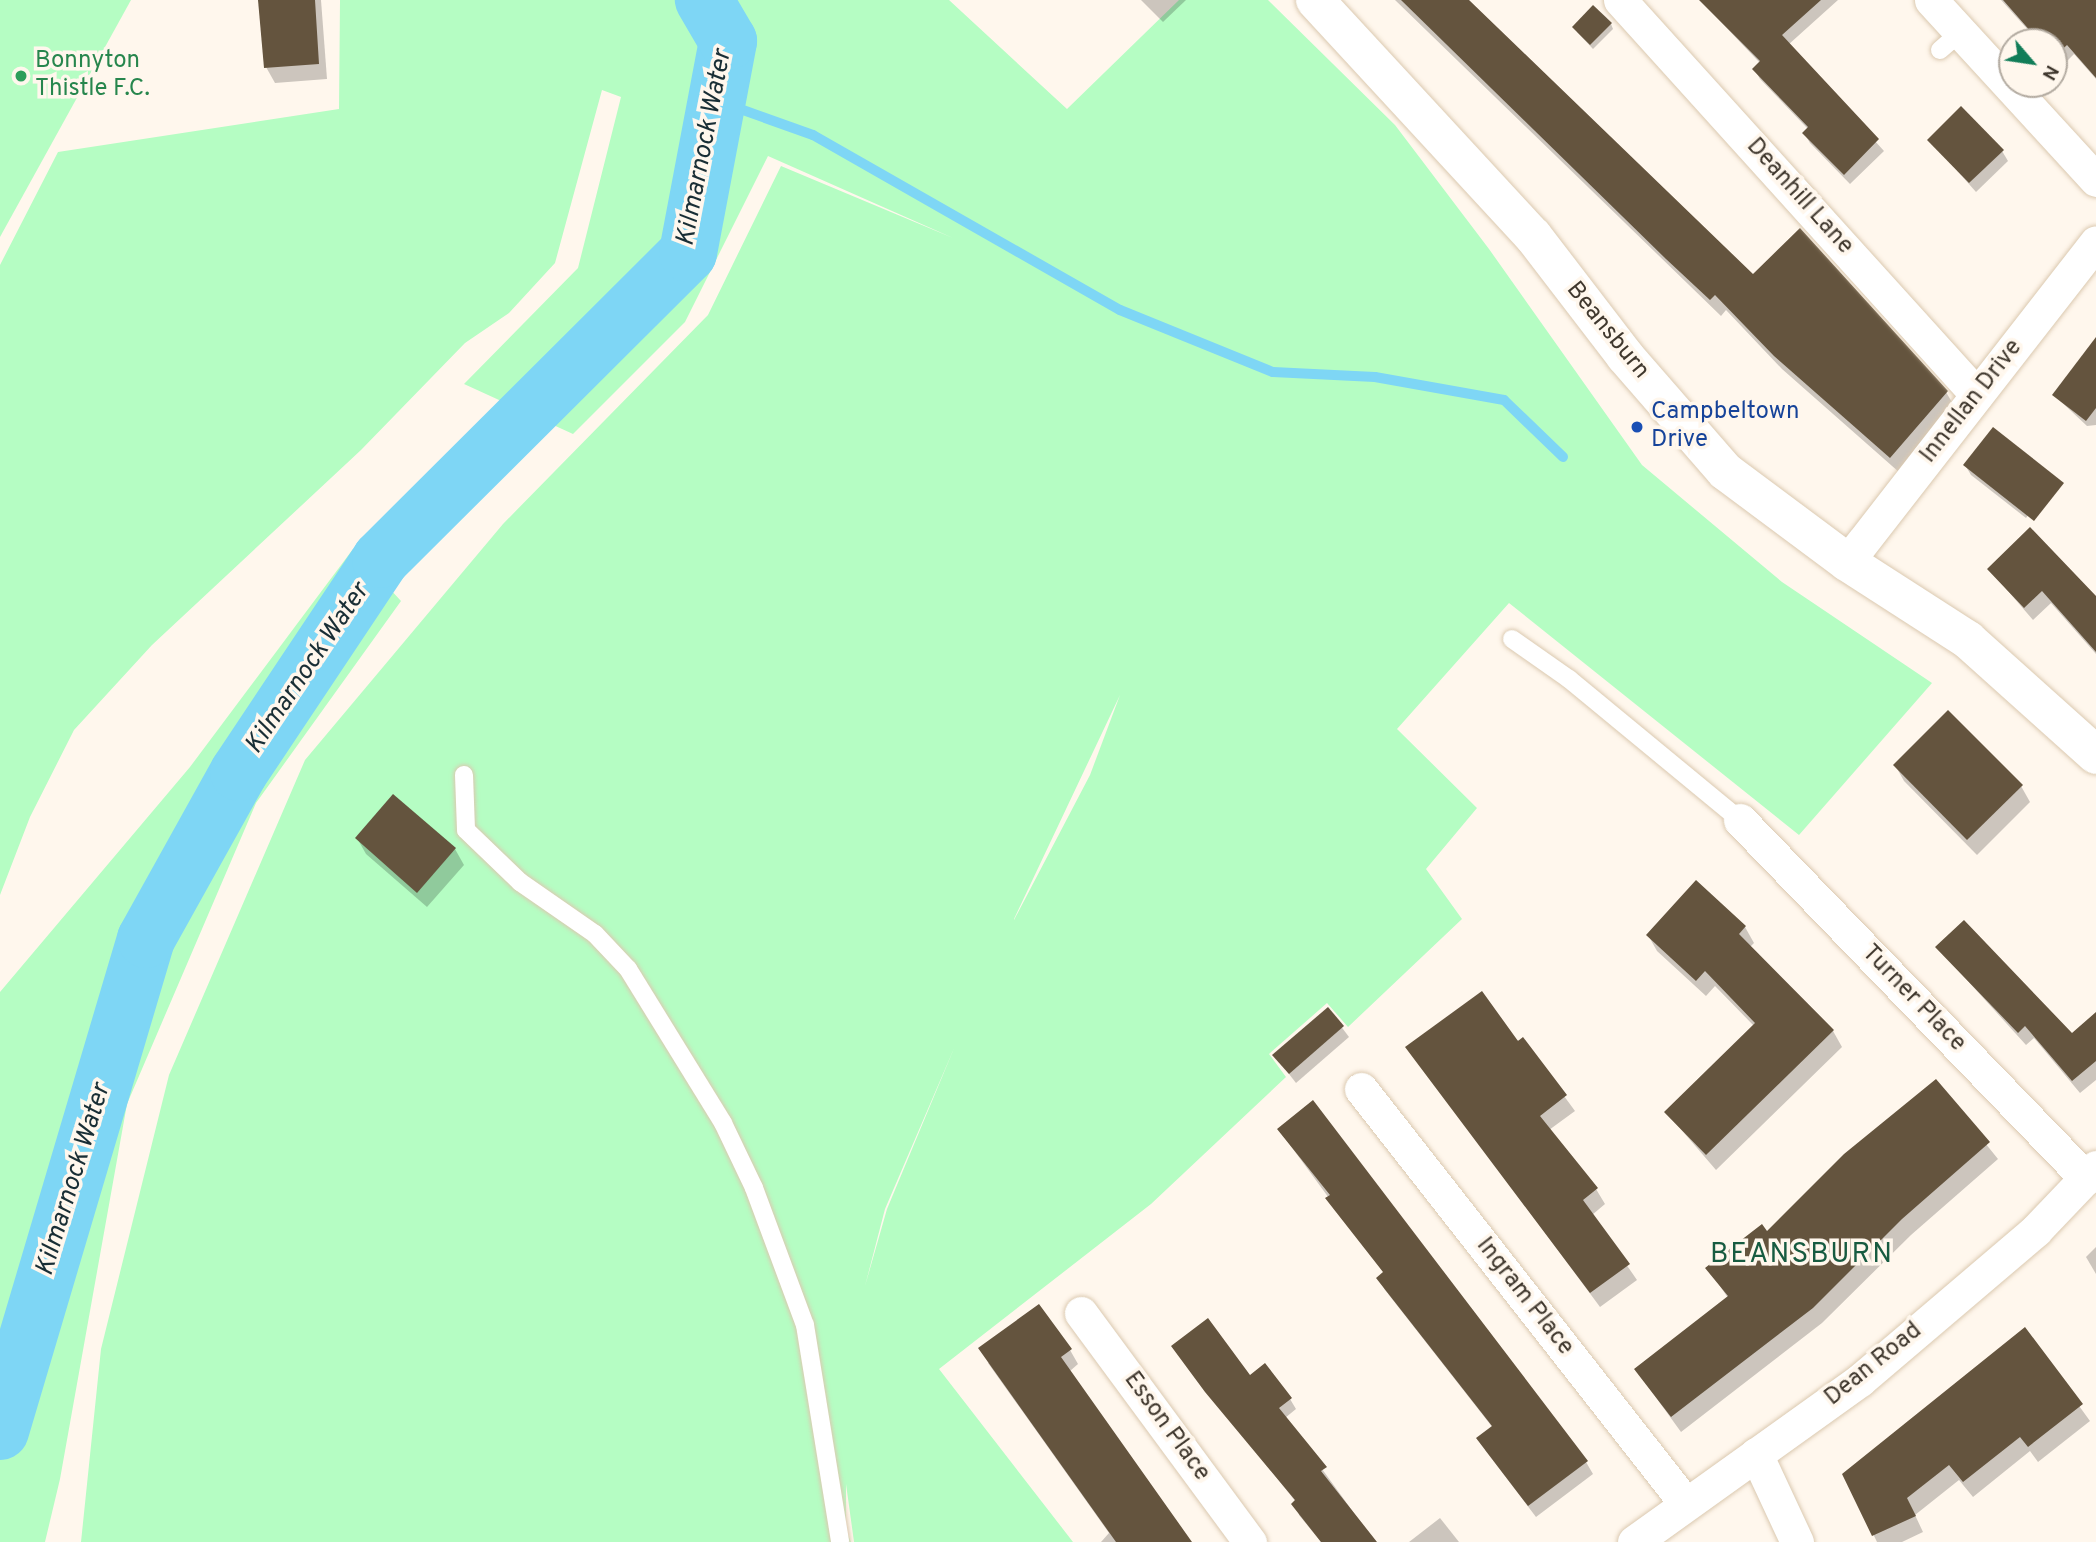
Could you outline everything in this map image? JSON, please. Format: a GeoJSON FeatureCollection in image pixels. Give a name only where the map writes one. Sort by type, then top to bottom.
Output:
{"type":"FeatureCollection","features":[{"type":"Feature","properties":{"kind":"main road","name":"Beansburn"},"geometry":{"type":"LineString","coordinates":[[1315,0],[1533,236],[1625,356],[1725,471],[1847,562],[1968,640],[2096,755]]}},
{"type":"Feature","properties":{"kind":"street","name":"Deanhill Lane"},"geometry":{"type":"LineString","coordinates":[[1620,0],[1977,395]]}},
{"type":"Feature","properties":{"kind":"street"},"geometry":{"type":"LineString","coordinates":[[1931,0],[1950,41],[2096,180]]}},
{"type":"Feature","properties":{"kind":"street","name":"Innellan Drive"},"geometry":{"type":"LineString","coordinates":[[1847,562],[2096,242]]}},
{"type":"Feature","properties":{"kind":"street","name":"Turner Place"},"geometry":{"type":"LineString","coordinates":[[1740,820],[2091,1172]]}},
{"type":"Feature","properties":{"kind":"street","name":"Ingram Place"},"geometry":{"type":"LineString","coordinates":[[1361,1089],[1686,1504]]}},
{"type":"Feature","properties":{"kind":"street","name":"Dean Road"},"geometry":{"type":"LineString","coordinates":[[1634,1542],[1870,1371],[2036,1230],[2091,1172]]}},
{"type":"Feature","properties":{"kind":"street","name":"Esson Place"},"geometry":{"type":"LineString","coordinates":[[1081,1313],[1250,1542]]}},
{"type":"Feature","properties":{"kind":"street"},"geometry":{"type":"LineString","coordinates":[[1756,1454],[1797,1542]]}},
{"type":"Feature","properties":{"kind":"lane"},"geometry":{"type":"LineString","coordinates":[[1512,639],[1569,679],[1740,820]]}},
{"type":"Feature","properties":{"kind":"lane"},"geometry":{"type":"LineString","coordinates":[[464,775],[466,830],[520,882],[595,934],[628,969],[723,1123],[754,1188],[805,1325],[840,1542]]}},
{"type":"Feature","properties":{"kind":"green space"},"geometry":{"type":"Polygon","coordinates":[[[0,0],[131,0],[0,237],[0,0]]]}},
{"type":"Feature","properties":{"kind":"green space"},"geometry":{"type":"Polygon","coordinates":[[[340,0],[949,0],[1067,109],[1179,0],[1268,0],[1395,125],[1489,249],[1642,465],[1782,582],[1932,683],[1799,835],[1509,603],[1397,729],[1477,808],[1426,869],[1462,919],[1348,1027],[1327,1003],[1269,1054],[1286,1077],[1151,1204],[939,1369],[1073,1542],[854,1542],[846,1484],[846,1530],[851,1542],[81,1542],[101,1349],[169,1075],[305,760],[503,524],[708,315],[781,166],[953,238],[768,156],[685,322],[573,434],[464,384],[578,268],[621,97],[602,90],[555,263],[509,313],[465,343],[361,450],[152,645],[74,730],[30,817],[0,895],[0,265],[58,152],[339,109],[340,0]],[[1120,695],[1014,919],[1014,920],[1090,775],[1120,695]],[[955,1046],[885,1209],[865,1286],[887,1209],[955,1046]]]}},
{"type":"Feature","properties":{"kind":"green space"},"geometry":{"type":"Polygon","coordinates":[[[353,549],[401,601],[256,803],[127,1104],[60,1479],[45,1542],[0,1542],[0,992],[190,767],[353,549]]]}},
{"type":"Feature","properties":{"kind":"building"},"geometry":{"type":"Polygon","coordinates":[[[258,0],[315,0],[319,64],[264,68],[258,0]]]}},
{"type":"Feature","properties":{"kind":"building"},"geometry":{"type":"Polygon","coordinates":[[[1401,0],[1469,0],[1753,274],[1800,228],[1948,391],[1890,458],[1774,356],[1715,295],[1710,300],[1666,259],[1401,0]]]}},
{"type":"Feature","properties":{"kind":"building"},"geometry":{"type":"Polygon","coordinates":[[[1699,0],[1821,0],[1782,35],[1879,139],[1844,175],[1802,133],[1808,127],[1752,69],[1760,61],[1699,0]]]}},
{"type":"Feature","properties":{"kind":"building"},"geometry":{"type":"Polygon","coordinates":[[[2003,0],[2096,0],[2096,78],[2068,46],[2068,28],[2028,28],[2003,0]]]}},
{"type":"Feature","properties":{"kind":"building"},"geometry":{"type":"Polygon","coordinates":[[[1593,5],[1612,23],[1590,45],[1572,27],[1593,5]]]}},
{"type":"Feature","properties":{"kind":"building"},"geometry":{"type":"Polygon","coordinates":[[[1961,106],[2004,150],[1969,183],[1927,140],[1961,106]]]}},
{"type":"Feature","properties":{"kind":"building"},"geometry":{"type":"Polygon","coordinates":[[[2096,337],[2096,408],[2086,421],[2052,395],[2096,337]]]}},
{"type":"Feature","properties":{"kind":"building"},"geometry":{"type":"Polygon","coordinates":[[[1993,427],[2064,483],[2034,521],[1963,465],[1993,427]]]}},
{"type":"Feature","properties":{"kind":"building"},"geometry":{"type":"Polygon","coordinates":[[[2030,527],[2096,596],[2096,652],[2042,591],[2024,608],[1987,569],[2030,527]]]}},
{"type":"Feature","properties":{"kind":"building"},"geometry":{"type":"Polygon","coordinates":[[[1948,710],[2023,785],[1967,840],[1893,765],[1948,710]]]}},
{"type":"Feature","properties":{"kind":"building"},"geometry":{"type":"Polygon","coordinates":[[[393,794],[456,848],[417,893],[355,838],[393,794]]]}},
{"type":"Feature","properties":{"kind":"building"},"geometry":{"type":"Polygon","coordinates":[[[1696,880],[1746,926],[1739,934],[1834,1030],[1706,1155],[1664,1112],[1755,1023],[1705,971],[1696,981],[1646,935],[1696,880]]]}},
{"type":"Feature","properties":{"kind":"building"},"geometry":{"type":"Polygon","coordinates":[[[1964,920],[2072,1033],[2096,1012],[2096,1061],[2072,1081],[2025,1026],[2018,1033],[1935,947],[1964,920]]]}},
{"type":"Feature","properties":{"kind":"building"},"geometry":{"type":"Polygon","coordinates":[[[1482,991],[1518,1041],[1523,1037],[1567,1095],[1540,1116],[1598,1188],[1583,1200],[1630,1264],[1590,1293],[1405,1047],[1482,991]]]}},
{"type":"Feature","properties":{"kind":"building"},"geometry":{"type":"Polygon","coordinates":[[[1328,1007],[1344,1026],[1289,1074],[1272,1055],[1328,1007]]]}},
{"type":"Feature","properties":{"kind":"building"},"geometry":{"type":"Polygon","coordinates":[[[1936,1079],[1990,1142],[1902,1219],[1813,1308],[1671,1417],[1634,1369],[1728,1296],[1705,1268],[1762,1224],[1767,1231],[1844,1154],[1936,1079]]]}},
{"type":"Feature","properties":{"kind":"building"},"geometry":{"type":"Polygon","coordinates":[[[1313,1100],[1588,1461],[1528,1506],[1476,1438],[1492,1426],[1376,1278],[1383,1272],[1325,1198],[1330,1195],[1277,1129],[1313,1100]]]}},
{"type":"Feature","properties":{"kind":"building"},"geometry":{"type":"Polygon","coordinates":[[[1039,1304],[1072,1349],[1061,1357],[1192,1542],[1116,1542],[978,1348],[1039,1304]]]}},
{"type":"Feature","properties":{"kind":"building"},"geometry":{"type":"Polygon","coordinates":[[[1208,1318],[1250,1375],[1265,1363],[1292,1398],[1279,1408],[1327,1467],[1321,1471],[1377,1542],[1321,1542],[1291,1504],[1295,1500],[1205,1392],[1171,1346],[1208,1318]]]}},
{"type":"Feature","properties":{"kind":"building"},"geometry":{"type":"Polygon","coordinates":[[[2025,1327],[2083,1404],[2028,1447],[2020,1437],[1963,1482],[1949,1465],[1907,1498],[1916,1516],[1872,1536],[1842,1474],[2025,1327]]]}},
{"type":"Feature","properties":{"kind":"waterway","name":"Kilmarnock Water"},"geometry":{"type":"LineString","coordinates":[[0,1431],[146,939],[239,772],[381,559],[688,253],[728,41],[704,0]]}},
{"type":"Feature","properties":{"kind":"waterway"},"geometry":{"type":"LineString","coordinates":[[715,100],[813,135],[1120,310],[1273,372],[1375,377],[1504,400],[1563,457]]}},
{"type":"Feature","properties":{"kind":"place","name":"Bonnyton Thistle F.C."},"geometry":{"type":"Point","coordinates":[21,76]}},
{"type":"Feature","properties":{"kind":"place","name":"Campbeltown Drive"},"geometry":{"type":"Point","coordinates":[1637,427]}},
{"type":"Feature","properties":{"kind":"district","name":"BEANSBURN"},"geometry":{"type":"Point","coordinates":[1802,1255]}}]}
